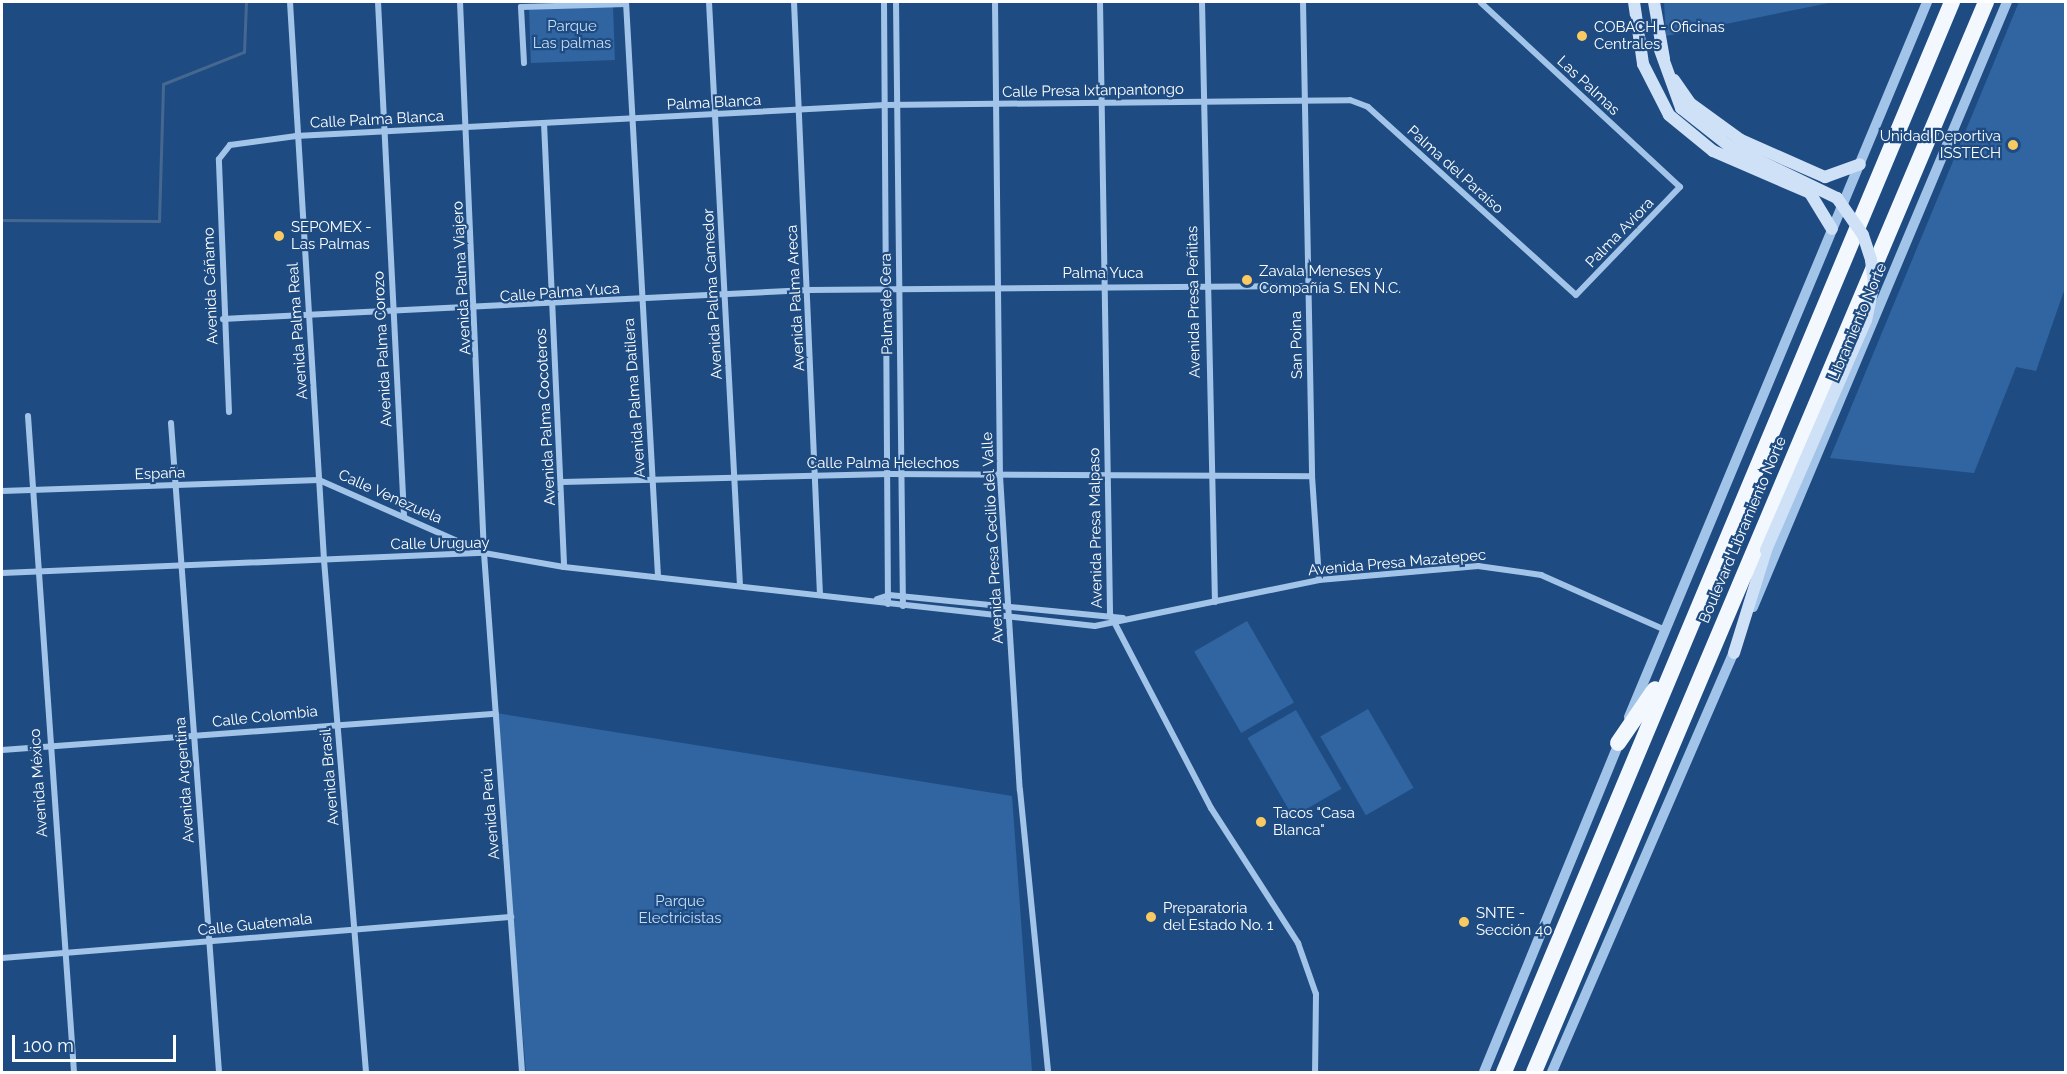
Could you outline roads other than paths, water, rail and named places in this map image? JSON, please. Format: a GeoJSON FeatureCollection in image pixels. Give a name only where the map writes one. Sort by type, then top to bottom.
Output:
{"type":"FeatureCollection","features":[{"type":"Feature","properties":{"kind":"highway","name":"Boulevard Libramiento Norte"},"geometry":{"type":"LineString","coordinates":[[1504,1072],[1952,2]]}},
{"type":"Feature","properties":{"kind":"highway","name":"Boulevard Libramiento Norte"},"geometry":{"type":"LineString","coordinates":[[1534,1072],[1986,2]]}},
{"type":"Feature","properties":{"kind":"highway"},"geometry":{"type":"LineString","coordinates":[[1618,743],[1677,656]]}},
{"type":"Feature","properties":{"kind":"main road"},"geometry":{"type":"LineString","coordinates":[[1634,2],[1643,64],[1669,115],[1713,151],[1810,193],[1832,229]]}},
{"type":"Feature","properties":{"kind":"main road"},"geometry":{"type":"LineString","coordinates":[[1654,2],[1660,50],[1681,108],[1729,146],[1837,198],[1863,234],[1871,260],[1874,283],[1866,320],[1766,550],[1734,653]]}},
{"type":"Feature","properties":{"kind":"main road"},"geometry":{"type":"LineString","coordinates":[[1660,50],[1678,87],[1708,118],[1741,140],[1825,177],[1860,164]]}},
{"type":"Feature","properties":{"kind":"street","name":"Avenida Palma Real"},"geometry":{"type":"LineString","coordinates":[[290,2],[296,136],[311,317],[319,480]]}},
{"type":"Feature","properties":{"kind":"street","name":"Avenida Palma Corozo"},"geometry":{"type":"LineString","coordinates":[[378,2],[404,516]]}},
{"type":"Feature","properties":{"kind":"street","name":"Avenida Palma Viajero"},"geometry":{"type":"LineString","coordinates":[[460,2],[484,553]]}},
{"type":"Feature","properties":{"kind":"street","name":"Avenida Palma Camedor"},"geometry":{"type":"LineString","coordinates":[[709,2],[741,585]]}},
{"type":"Feature","properties":{"kind":"street","name":"Avenida Palma Areca"},"geometry":{"type":"LineString","coordinates":[[794,2],[818,475],[820,594]]}},
{"type":"Feature","properties":{"kind":"street","name":"Palma de Cera"},"geometry":{"type":"LineString","coordinates":[[884,2],[889,474],[888,604]]}},
{"type":"Feature","properties":{"kind":"street","name":"Palma de Cera"},"geometry":{"type":"LineString","coordinates":[[896,2],[903,606]]}},
{"type":"Feature","properties":{"kind":"street","name":"Avenida Presa Cecilio del Valle"},"geometry":{"type":"LineString","coordinates":[[995,2],[998,106],[1000,476],[1008,619],[1048,1072]]}},
{"type":"Feature","properties":{"kind":"street","name":"Avenida Presa Malpaso"},"geometry":{"type":"LineString","coordinates":[[1100,2],[1104,102],[1106,474],[1112,624],[1211,808],[1298,943],[1317,1005],[1315,1072]]}},
{"type":"Feature","properties":{"kind":"street","name":"Avenida Presa Peñitas"},"geometry":{"type":"LineString","coordinates":[[1202,2],[1209,475],[1215,602]]}},
{"type":"Feature","properties":{"kind":"street","name":"San Poina"},"geometry":{"type":"LineString","coordinates":[[1303,2],[1302,99],[1312,476],[1320,579]]}},
{"type":"Feature","properties":{"kind":"street","name":"Las Palmas"},"geometry":{"type":"LineString","coordinates":[[1480,2],[1680,188]]}},
{"type":"Feature","properties":{"kind":"street"},"geometry":{"type":"LineString","coordinates":[[1484,1072],[1618,743],[1927,2]]}},
{"type":"Feature","properties":{"kind":"street","name":"Libramiento Norte"},"geometry":{"type":"LineString","coordinates":[[1552,1072],[1734,653],[2007,2]]}},
{"type":"Feature","properties":{"kind":"street"},"geometry":{"type":"LineString","coordinates":[[524,63],[521,7],[626,3]]}},
{"type":"Feature","properties":{"kind":"street","name":"Avenida Palma Datilera"},"geometry":{"type":"LineString","coordinates":[[626,3],[640,300],[658,578]]}},
{"type":"Feature","properties":{"kind":"street","name":"Calle Presa Ixtanpantongo"},"geometry":{"type":"LineString","coordinates":[[885,105],[998,106],[1302,99]]}},
{"type":"Feature","properties":{"kind":"street","name":"Palma del Paraíso"},"geometry":{"type":"LineString","coordinates":[[1302,99],[1350,100],[1368,107],[1576,295]]}},
{"type":"Feature","properties":{"kind":"street","name":"Palma Blanca"},"geometry":{"type":"LineString","coordinates":[[544,123],[715,116],[885,105]]}},
{"type":"Feature","properties":{"kind":"street","name":"Calle Palma Blanca"},"geometry":{"type":"LineString","coordinates":[[219,159],[230,144],[296,136],[544,123]]}},
{"type":"Feature","properties":{"kind":"street","name":"Avenida Palma Cocoteros"},"geometry":{"type":"LineString","coordinates":[[544,123],[562,482],[564,567]]}},
{"type":"Feature","properties":{"kind":"street","name":"Avenida Cáñamo"},"geometry":{"type":"LineString","coordinates":[[219,159],[223,320],[229,412]]}},
{"type":"Feature","properties":{"kind":"street","name":"Palma Aviora"},"geometry":{"type":"LineString","coordinates":[[1576,295],[1680,188]]}},
{"type":"Feature","properties":{"kind":"street","name":"Palma Yuca"},"geometry":{"type":"LineString","coordinates":[[898,289],[1308,286]]}},
{"type":"Feature","properties":{"kind":"street","name":"Calle Palma Yuca"},"geometry":{"type":"LineString","coordinates":[[223,320],[475,310],[808,290],[898,289]]}},
{"type":"Feature","properties":{"kind":"street","name":"Avenida México"},"geometry":{"type":"LineString","coordinates":[[28,416],[30,491],[63,952],[74,1072]]}},
{"type":"Feature","properties":{"kind":"street","name":"Avenida Argentina"},"geometry":{"type":"LineString","coordinates":[[171,423],[219,1072]]}},
{"type":"Feature","properties":{"kind":"street","name":"Calle Palma Helechos"},"geometry":{"type":"LineString","coordinates":[[562,482],[652,482],[889,474],[1312,476]]}},
{"type":"Feature","properties":{"kind":"street","name":"Calle Venezuela"},"geometry":{"type":"LineString","coordinates":[[319,480],[484,553]]}},
{"type":"Feature","properties":{"kind":"street","name":"España"},"geometry":{"type":"LineString","coordinates":[[2,491],[319,480]]}},
{"type":"Feature","properties":{"kind":"street","name":"Avenida Brasil"},"geometry":{"type":"LineString","coordinates":[[319,480],[366,1072]]}},
{"type":"Feature","properties":{"kind":"street","name":"Calle Uruguay"},"geometry":{"type":"LineString","coordinates":[[2,573],[181,569],[484,553],[564,567],[876,599],[888,604]]}},
{"type":"Feature","properties":{"kind":"street","name":"Avenida Perú"},"geometry":{"type":"LineString","coordinates":[[484,553],[522,1072]]}},
{"type":"Feature","properties":{"kind":"street","name":"Avenida Presa Mazatepec"},"geometry":{"type":"LineString","coordinates":[[1112,624],[1123,618],[1215,602],[1320,579],[1505,567],[1541,575],[1665,630]]}},
{"type":"Feature","properties":{"kind":"street","name":"Avenida Presa Mazatepec"},"geometry":{"type":"LineString","coordinates":[[889,595],[1110,614],[1123,618]]}},
{"type":"Feature","properties":{"kind":"street","name":"Calle Uruguay"},"geometry":{"type":"LineString","coordinates":[[876,599],[889,595]]}},
{"type":"Feature","properties":{"kind":"street"},"geometry":{"type":"LineString","coordinates":[[888,604],[1008,619],[1112,624]]}},
{"type":"Feature","properties":{"kind":"street","name":"Calle Colombia"},"geometry":{"type":"LineString","coordinates":[[2,750],[194,736],[337,722],[496,714]]}},
{"type":"Feature","properties":{"kind":"street","name":"Calle Guatemala"},"geometry":{"type":"LineString","coordinates":[[2,958],[209,942],[354,927],[511,917]]}},
{"type":"Feature","properties":{"kind":"waterway"},"geometry":{"type":"LineString","coordinates":[[2,220],[159,221],[163,84],[244,52],[246,2]]}},
{"type":"Feature","properties":{"kind":"place","name":"COBACH - Oficinas Centrales"},"geometry":{"type":"Point","coordinates":[1582,36]}},
{"type":"Feature","properties":{"kind":"place","name":"Unidad Deportiva ISSTECH"},"geometry":{"type":"Point","coordinates":[2013,145]}},
{"type":"Feature","properties":{"kind":"place","name":"SEPOMEX - Las Palmas"},"geometry":{"type":"Point","coordinates":[279,236]}},
{"type":"Feature","properties":{"kind":"place","name":"Zavala Meneses y Compañía S. EN N.C."},"geometry":{"type":"Point","coordinates":[1247,280]}},
{"type":"Feature","properties":{"kind":"place","name":"Tacos \"Casa Blanca\""},"geometry":{"type":"Point","coordinates":[1261,822]}},
{"type":"Feature","properties":{"kind":"place","name":"Preparatoria del Estado No. 1"},"geometry":{"type":"Point","coordinates":[1151,917]}},
{"type":"Feature","properties":{"kind":"place","name":"SNTE - Sección 40"},"geometry":{"type":"Point","coordinates":[1464,922]}},
{"type":"Feature","properties":{"kind":"park label","name":"Parque Las palmas"},"geometry":{"type":"Point","coordinates":[572,34]}},
{"type":"Feature","properties":{"kind":"park label","name":"Parque Electricistas"},"geometry":{"type":"Point","coordinates":[680,910]}}]}
